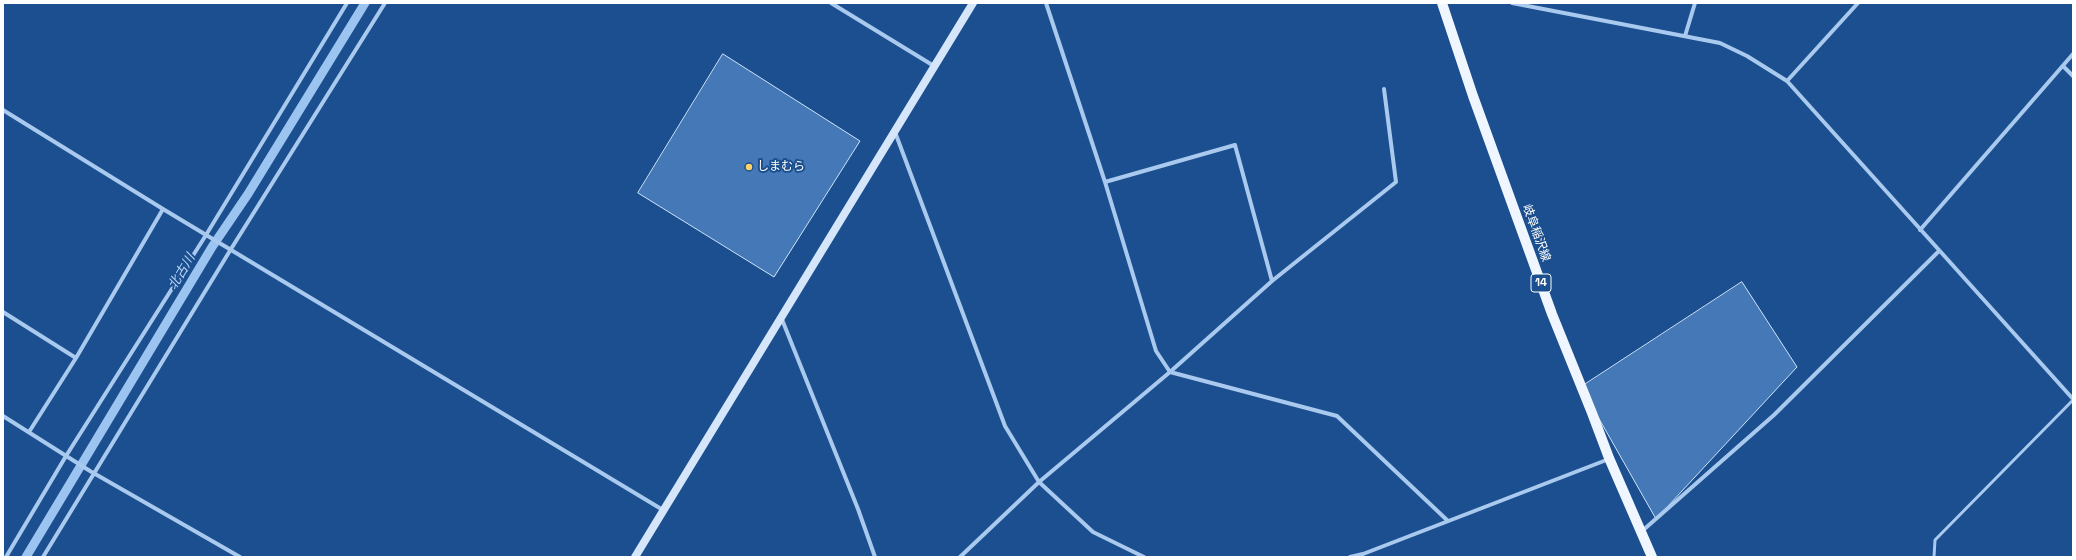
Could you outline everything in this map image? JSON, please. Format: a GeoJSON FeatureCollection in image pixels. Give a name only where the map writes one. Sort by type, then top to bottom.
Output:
{"type":"FeatureCollection","features":[{"type":"Feature","properties":{"kind":"main road","name":"岐阜稲沢線"},"geometry":{"type":"LineString","coordinates":[[1442,3],[1473,96],[1552,314],[1609,458],[1652,557]]}},
{"type":"Feature","properties":{"kind":"street"},"geometry":{"type":"LineString","coordinates":[[6,557],[66,456],[207,235],[347,3]]}},
{"type":"Feature","properties":{"kind":"street"},"geometry":{"type":"LineString","coordinates":[[43,557],[92,472],[385,3]]}},
{"type":"Feature","properties":{"kind":"street"},"geometry":{"type":"LineString","coordinates":[[831,3],[934,67]]}},
{"type":"Feature","properties":{"kind":"street"},"geometry":{"type":"LineString","coordinates":[[635,557],[662,510],[973,3]]}},
{"type":"Feature","properties":{"kind":"street"},"geometry":{"type":"LineString","coordinates":[[1046,3],[1105,182],[1156,350],[1170,372],[1337,416],[1448,521]]}},
{"type":"Feature","properties":{"kind":"street"},"geometry":{"type":"LineString","coordinates":[[1512,3],[1720,43],[1747,56],[1787,81],[2073,400]]}},
{"type":"Feature","properties":{"kind":"street"},"geometry":{"type":"LineString","coordinates":[[1685,36],[1695,3]]}},
{"type":"Feature","properties":{"kind":"street"},"geometry":{"type":"LineString","coordinates":[[1787,81],[1858,3]]}},
{"type":"Feature","properties":{"kind":"street"},"geometry":{"type":"LineString","coordinates":[[1920,230],[2073,54]]}},
{"type":"Feature","properties":{"kind":"street"},"geometry":{"type":"LineString","coordinates":[[2063,66],[2073,76]]}},
{"type":"Feature","properties":{"kind":"street"},"geometry":{"type":"LineString","coordinates":[[960,557],[1039,482],[1170,372],[1272,281],[1396,182],[1384,89]]}},
{"type":"Feature","properties":{"kind":"street"},"geometry":{"type":"LineString","coordinates":[[3,110],[163,209],[662,510]]}},
{"type":"Feature","properties":{"kind":"street"},"geometry":{"type":"LineString","coordinates":[[895,132],[1005,426],[1039,482],[1093,532],[1144,557]]}},
{"type":"Feature","properties":{"kind":"street"},"geometry":{"type":"LineString","coordinates":[[1105,182],[1235,145],[1272,281]]}},
{"type":"Feature","properties":{"kind":"street"},"geometry":{"type":"LineString","coordinates":[[29,432],[76,358],[163,209]]}},
{"type":"Feature","properties":{"kind":"street"},"geometry":{"type":"LineString","coordinates":[[1641,532],[1774,415],[1939,251]]}},
{"type":"Feature","properties":{"kind":"street"},"geometry":{"type":"LineString","coordinates":[[3,312],[76,358]]}},
{"type":"Feature","properties":{"kind":"street"},"geometry":{"type":"LineString","coordinates":[[781,317],[858,509],[875,557]]}},
{"type":"Feature","properties":{"kind":"street"},"geometry":{"type":"LineString","coordinates":[[3,416],[92,472],[240,557]]}},
{"type":"Feature","properties":{"kind":"street"},"geometry":{"type":"LineString","coordinates":[[1350,557],[1363,554],[1609,458]]}},
{"type":"Feature","properties":{"kind":"lane"},"geometry":{"type":"LineString","coordinates":[[1934,557],[1935,540],[2073,400]]}},
{"type":"Feature","properties":{"kind":"building","name":"しまむら"},"geometry":{"type":"Polygon","coordinates":[[[723,54],[860,141],[774,277],[638,193],[723,54]]]}},
{"type":"Feature","properties":{"kind":"building"},"geometry":{"type":"Polygon","coordinates":[[[1742,282],[1797,367],[1656,519],[1581,387],[1742,282]]]}},
{"type":"Feature","properties":{"kind":"waterway","name":"北古川"},"geometry":{"type":"LineString","coordinates":[[26,557],[212,247],[248,194],[365,3]]}},
{"type":"Feature","properties":{"kind":"place","name":"しまむら"},"geometry":{"type":"Point","coordinates":[749,167]}}]}
